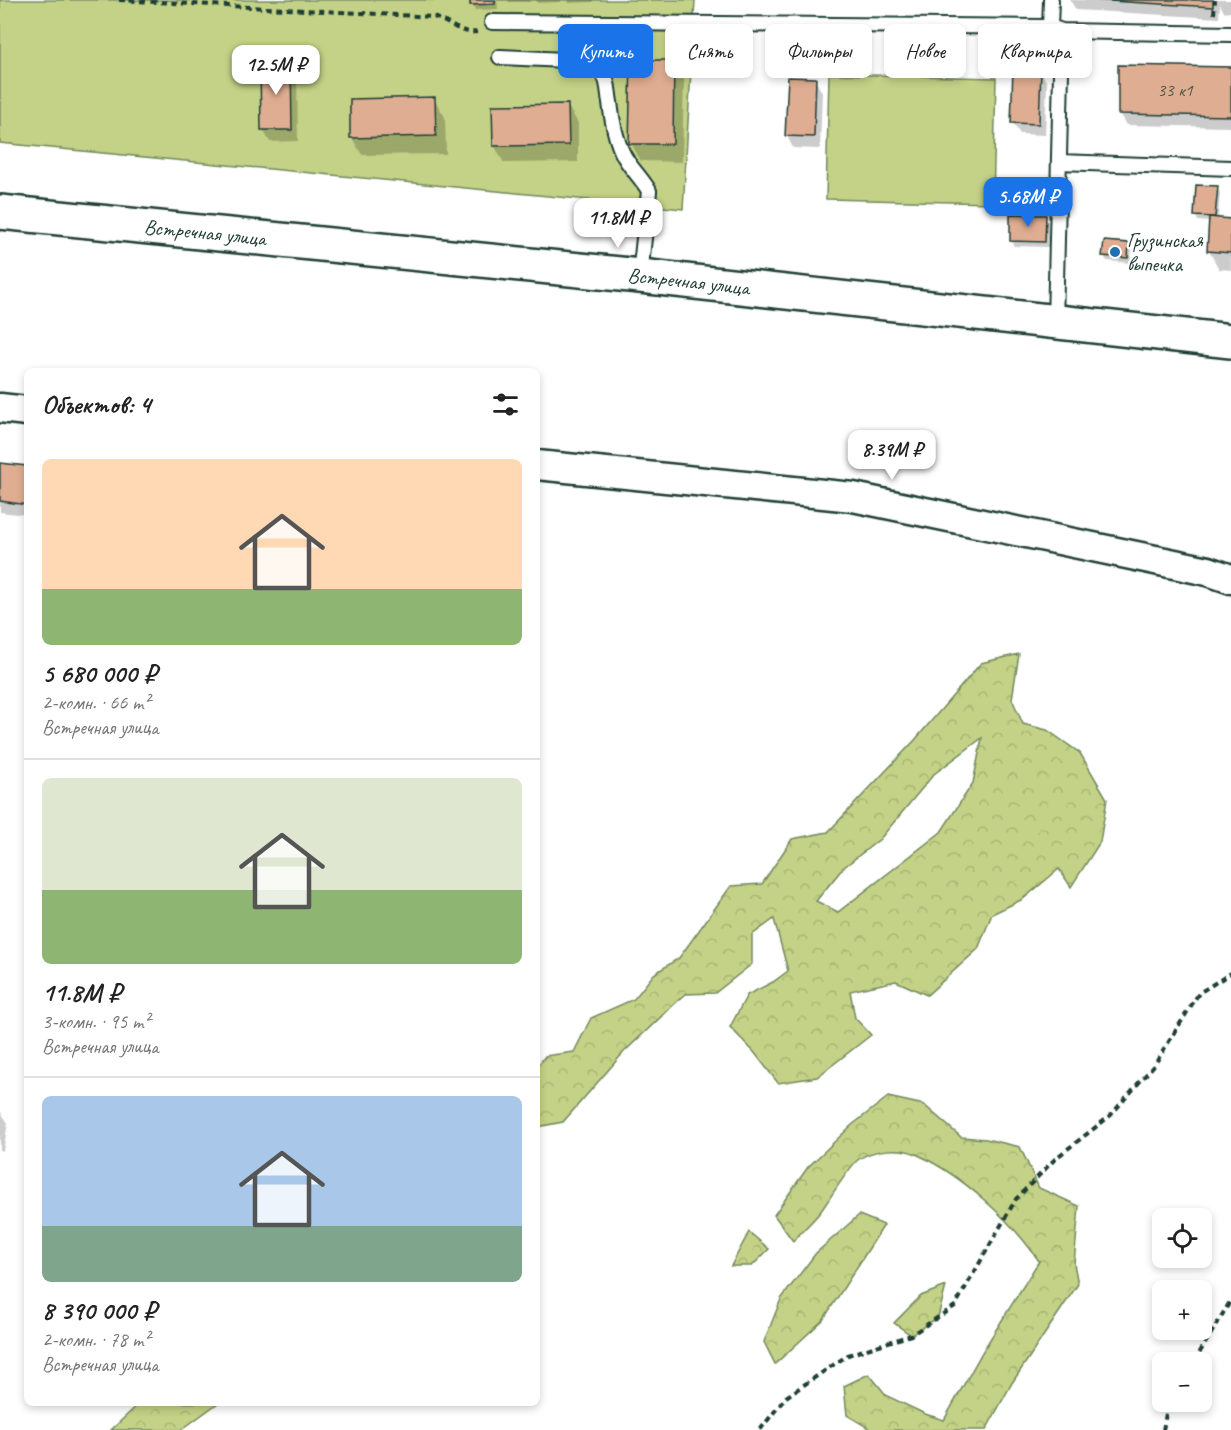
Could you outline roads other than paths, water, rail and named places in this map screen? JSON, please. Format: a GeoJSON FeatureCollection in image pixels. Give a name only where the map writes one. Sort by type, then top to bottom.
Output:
{"type":"FeatureCollection","features":[{"type":"Feature","properties":{"kind":"main road","name":"Встречная улица"},"geometry":{"type":"LineString","coordinates":[[0,212],[640,276],[1231,341]]}},
{"type":"Feature","properties":{"kind":"street"},"geometry":{"type":"LineString","coordinates":[[0,408],[24,411]]}},
{"type":"Feature","properties":{"kind":"street"},"geometry":{"type":"LineString","coordinates":[[540,465],[853,497],[1197,569],[1231,579]]}},
{"type":"Feature","properties":{"kind":"lane"},"geometry":{"type":"LineString","coordinates":[[1051,0],[1055,24]]}},
{"type":"Feature","properties":{"kind":"lane"},"geometry":{"type":"LineString","coordinates":[[492,22],[978,28]]}},
{"type":"Feature","properties":{"kind":"lane"},"geometry":{"type":"LineString","coordinates":[[1092,30],[1231,34]]}},
{"type":"Feature","properties":{"kind":"lane"},"geometry":{"type":"LineString","coordinates":[[500,57],[586,61],[597,65],[604,74],[608,84],[612,120],[623,156],[649,191],[640,276]]}},
{"type":"Feature","properties":{"kind":"lane"},"geometry":{"type":"LineString","coordinates":[[1055,323],[1059,162],[1057,78]]}},
{"type":"Feature","properties":{"kind":"lane"},"geometry":{"type":"LineString","coordinates":[[1059,162],[1231,168]]}},
{"type":"Feature","properties":{"kind":"place","name":"Грузинская выпечка"},"geometry":{"type":"Point","coordinates":[1115,252]}}]}
